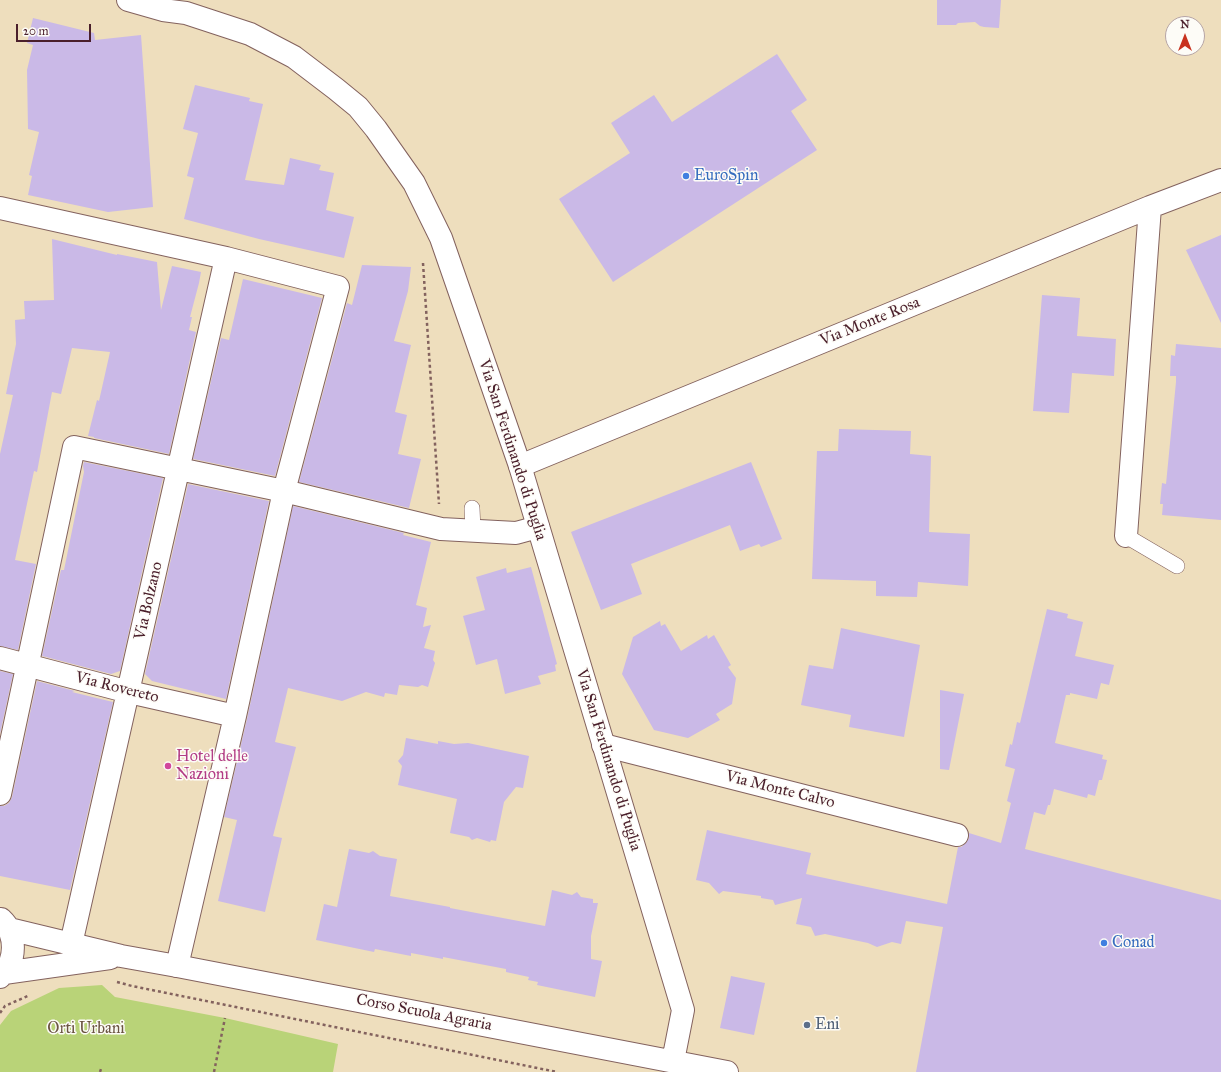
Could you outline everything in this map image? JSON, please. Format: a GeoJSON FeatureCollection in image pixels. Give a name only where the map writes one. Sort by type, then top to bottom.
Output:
{"type":"FeatureCollection","features":[{"type":"Feature","properties":{"kind":"street","name":"Via San Ferdinando di Puglia"},"geometry":{"type":"LineString","coordinates":[[128,0],[163,10],[187,7],[250,34],[288,54],[358,107],[376,129],[414,183],[441,238],[520,466],[683,1010],[673,1061]]}},
{"type":"Feature","properties":{"kind":"street","name":"Via Monte Rosa"},"geometry":{"type":"LineString","coordinates":[[520,466],[1150,207],[1221,180]]}},
{"type":"Feature","properties":{"kind":"street"},"geometry":{"type":"LineString","coordinates":[[1126,536],[1150,207]]}},
{"type":"Feature","properties":{"kind":"street"},"geometry":{"type":"LineString","coordinates":[[0,208],[226,258],[338,287],[284,491],[235,716],[177,966]]}},
{"type":"Feature","properties":{"kind":"street","name":"Via Bolzano"},"geometry":{"type":"LineString","coordinates":[[71,944],[226,258]]}},
{"type":"Feature","properties":{"kind":"street"},"geometry":{"type":"LineString","coordinates":[[0,794],[74,447],[284,491],[441,529],[516,533],[538,527]]}},
{"type":"Feature","properties":{"kind":"street","name":"Via Rovereto"},"geometry":{"type":"LineString","coordinates":[[0,658],[128,692],[235,716]]}},
{"type":"Feature","properties":{"kind":"street","name":"Via Monte Calvo"},"geometry":{"type":"LineString","coordinates":[[603,745],[956,835]]}},
{"type":"Feature","properties":{"kind":"street"},"geometry":{"type":"LineString","coordinates":[[1,975],[10,963],[13,952],[13,940],[4,924]]}},
{"type":"Feature","properties":{"kind":"street","name":"Corso Scuola Agraria"},"geometry":{"type":"LineString","coordinates":[[4,924],[71,944],[121,956],[727,1072]]}},
{"type":"Feature","properties":{"kind":"street","name":"Corso Scuola Agraria"},"geometry":{"type":"LineString","coordinates":[[1,975],[121,956]]}},
{"type":"Feature","properties":{"kind":"lane"},"geometry":{"type":"LineString","coordinates":[[472,508],[473,530]]}},
{"type":"Feature","properties":{"kind":"lane"},"geometry":{"type":"LineString","coordinates":[[1126,536],[1177,566]]}},
{"type":"Feature","properties":{"kind":"path"},"geometry":{"type":"LineString","coordinates":[[441,238],[422,254],[441,529]]}},
{"type":"Feature","properties":{"kind":"path"},"geometry":{"type":"LineString","coordinates":[[117,982],[557,1072]]}},
{"type":"Feature","properties":{"kind":"path"},"geometry":{"type":"LineString","coordinates":[[0,1012],[5,1006],[30,995]]}},
{"type":"Feature","properties":{"kind":"path"},"geometry":{"type":"LineString","coordinates":[[214,1072],[225,1018]]}},
{"type":"Feature","properties":{"kind":"green space","name":"Orti Urbani"},"geometry":{"type":"Polygon","coordinates":[[[102,985],[115,997],[225,1018],[338,1044],[333,1072],[0,1072],[0,1025],[11,1011],[59,988],[102,985]]]}},
{"type":"Feature","properties":{"kind":"building"},"geometry":{"type":"Polygon","coordinates":[[[937,0],[1001,0],[999,28],[980,26],[975,22],[958,23],[956,25],[937,25],[937,0]]]}},
{"type":"Feature","properties":{"kind":"building"},"geometry":{"type":"Polygon","coordinates":[[[33,18],[94,33],[95,40],[141,35],[153,207],[108,212],[28,195],[32,176],[29,175],[39,132],[28,129],[27,70],[33,45],[27,43],[33,18]]]}},
{"type":"Feature","properties":{"kind":"building","name":"EuroSpin"},"geometry":{"type":"Polygon","coordinates":[[[777,54],[807,100],[791,111],[817,150],[613,282],[559,199],[630,153],[611,123],[654,95],[672,122],[777,54]]]}},
{"type":"Feature","properties":{"kind":"building"},"geometry":{"type":"Polygon","coordinates":[[[195,85],[250,98],[249,101],[263,104],[245,180],[284,185],[290,158],[321,165],[319,170],[334,173],[326,210],[354,217],[344,258],[259,239],[184,219],[194,178],[187,176],[198,133],[183,129],[195,85]]]}},
{"type":"Feature","properties":{"kind":"building"},"geometry":{"type":"Polygon","coordinates":[[[1221,235],[1221,323],[1186,250],[1221,235]]]}},
{"type":"Feature","properties":{"kind":"building"},"geometry":{"type":"Polygon","coordinates":[[[52,239],[117,255],[157,262],[161,310],[172,266],[201,272],[190,317],[192,317],[189,330],[196,332],[169,454],[88,436],[97,400],[99,401],[110,352],[72,348],[61,394],[52,392],[37,472],[34,471],[15,560],[36,564],[18,650],[0,646],[0,454],[13,395],[6,394],[16,344],[15,320],[25,319],[24,301],[54,300],[52,239]]]}},
{"type":"Feature","properties":{"kind":"building"},"geometry":{"type":"Polygon","coordinates":[[[362,265],[411,267],[408,291],[394,341],[411,345],[395,412],[407,415],[398,454],[421,459],[409,508],[299,482],[347,303],[352,305],[362,265]]]}},
{"type":"Feature","properties":{"kind":"building"},"geometry":{"type":"Polygon","coordinates":[[[243,279],[322,298],[275,476],[193,459],[221,338],[229,340],[243,279]]]}},
{"type":"Feature","properties":{"kind":"building"},"geometry":{"type":"Polygon","coordinates":[[[1042,295],[1080,298],[1077,336],[1116,339],[1114,376],[1072,373],[1069,413],[1033,411],[1042,295]]]}},
{"type":"Feature","properties":{"kind":"building"},"geometry":{"type":"Polygon","coordinates":[[[1176,344],[1221,348],[1221,520],[1162,515],[1163,504],[1160,504],[1162,483],[1166,484],[1176,382],[1176,376],[1170,376],[1171,355],[1175,356],[1176,344]]]}},
{"type":"Feature","properties":{"kind":"building"},"geometry":{"type":"Polygon","coordinates":[[[839,429],[911,431],[910,454],[931,456],[929,532],[970,534],[968,586],[918,582],[917,597],[876,596],[876,581],[812,579],[817,451],[838,451],[839,429]]]}},
{"type":"Feature","properties":{"kind":"building"},"geometry":{"type":"Polygon","coordinates":[[[84,462],[163,478],[120,671],[111,674],[42,656],[61,570],[64,570],[84,472],[84,462]]]}},
{"type":"Feature","properties":{"kind":"building"},"geometry":{"type":"Polygon","coordinates":[[[751,462],[782,539],[761,547],[759,544],[740,551],[730,525],[631,564],[642,594],[601,610],[571,532],[751,462]]]}},
{"type":"Feature","properties":{"kind":"building"},"geometry":{"type":"Polygon","coordinates":[[[188,484],[269,501],[226,699],[152,681],[145,674],[188,484]]]}},
{"type":"Feature","properties":{"kind":"building"},"geometry":{"type":"Polygon","coordinates":[[[293,506],[404,533],[403,535],[431,542],[416,605],[427,608],[423,627],[431,625],[424,648],[435,651],[433,660],[435,663],[428,687],[422,685],[418,687],[399,685],[397,695],[385,693],[384,697],[366,692],[342,701],[288,688],[275,742],[296,747],[273,836],[282,838],[265,912],[218,901],[237,820],[224,817],[247,719],[293,506]]]}},
{"type":"Feature","properties":{"kind":"building"},"geometry":{"type":"Polygon","coordinates":[[[531,567],[557,664],[555,665],[556,671],[538,676],[541,684],[505,694],[497,659],[476,665],[463,616],[485,610],[476,577],[506,568],[507,573],[531,567]]]}},
{"type":"Feature","properties":{"kind":"building"},"geometry":{"type":"Polygon","coordinates":[[[1047,609],[1068,614],[1067,618],[1083,622],[1075,656],[1114,665],[1109,685],[1101,683],[1097,699],[1070,693],[1070,695],[1066,695],[1055,743],[1103,755],[1102,759],[1107,760],[1102,780],[1099,780],[1095,796],[1088,794],[1087,798],[1054,789],[1050,805],[1048,805],[1045,815],[1034,812],[1025,849],[1221,900],[1221,1072],[916,1072],[943,927],[906,921],[901,944],[892,942],[877,947],[868,943],[825,934],[815,936],[811,927],[796,924],[802,898],[775,905],[773,900],[761,898],[761,896],[723,891],[719,894],[709,883],[696,880],[707,830],[811,853],[806,874],[947,904],[958,847],[961,847],[966,843],[969,838],[969,833],[1001,843],[1011,803],[1007,801],[1015,769],[1005,766],[1010,744],[1012,745],[1017,722],[1020,723],[1047,609]]]}},
{"type":"Feature","properties":{"kind":"building"},"geometry":{"type":"Polygon","coordinates":[[[660,621],[661,626],[665,624],[681,651],[707,635],[708,639],[714,635],[731,665],[728,667],[736,678],[732,704],[716,714],[720,720],[688,738],[654,730],[622,674],[633,637],[660,621]]]}},
{"type":"Feature","properties":{"kind":"building"},"geometry":{"type":"Polygon","coordinates":[[[841,628],[920,645],[904,737],[849,727],[851,715],[801,705],[809,665],[833,669],[841,628]]]}},
{"type":"Feature","properties":{"kind":"building"},"geometry":{"type":"Polygon","coordinates":[[[0,671],[13,674],[0,734],[0,671]]]}},
{"type":"Feature","properties":{"kind":"building"},"geometry":{"type":"Polygon","coordinates":[[[37,681],[75,691],[72,692],[113,702],[70,890],[0,876],[0,806],[4,806],[9,803],[12,797],[37,681]]]}},
{"type":"Feature","properties":{"kind":"building"},"geometry":{"type":"Polygon","coordinates":[[[940,690],[964,694],[949,770],[940,769],[940,690]]]}},
{"type":"Feature","properties":{"kind":"building"},"geometry":{"type":"Polygon","coordinates":[[[406,738],[438,744],[438,741],[454,744],[468,743],[529,756],[523,788],[516,787],[504,802],[496,841],[491,840],[490,842],[477,838],[472,840],[469,837],[450,833],[457,799],[398,785],[402,766],[398,761],[403,755],[406,738]]]}},
{"type":"Feature","properties":{"kind":"building"},"geometry":{"type":"Polygon","coordinates":[[[349,849],[369,853],[373,851],[380,856],[397,859],[390,896],[545,926],[552,890],[572,895],[577,892],[581,897],[593,899],[593,903],[598,903],[591,936],[591,959],[602,961],[595,997],[537,985],[538,982],[528,980],[529,977],[506,972],[506,969],[443,957],[443,959],[411,953],[411,956],[375,949],[374,952],[316,940],[324,904],[337,907],[349,849]]]}},
{"type":"Feature","properties":{"kind":"building"},"geometry":{"type":"Polygon","coordinates":[[[731,976],[765,983],[754,1035],[720,1028],[731,976]]]}},
{"type":"Feature","properties":{"kind":"place","name":"EuroSpin"},"geometry":{"type":"Point","coordinates":[686,176]}},
{"type":"Feature","properties":{"kind":"place","name":"Hotel delle Nazioni"},"geometry":{"type":"Point","coordinates":[168,766]}},
{"type":"Feature","properties":{"kind":"place","name":"Conad"},"geometry":{"type":"Point","coordinates":[1104,943]}},
{"type":"Feature","properties":{"kind":"place","name":"Eni"},"geometry":{"type":"Point","coordinates":[807,1025]}}]}
